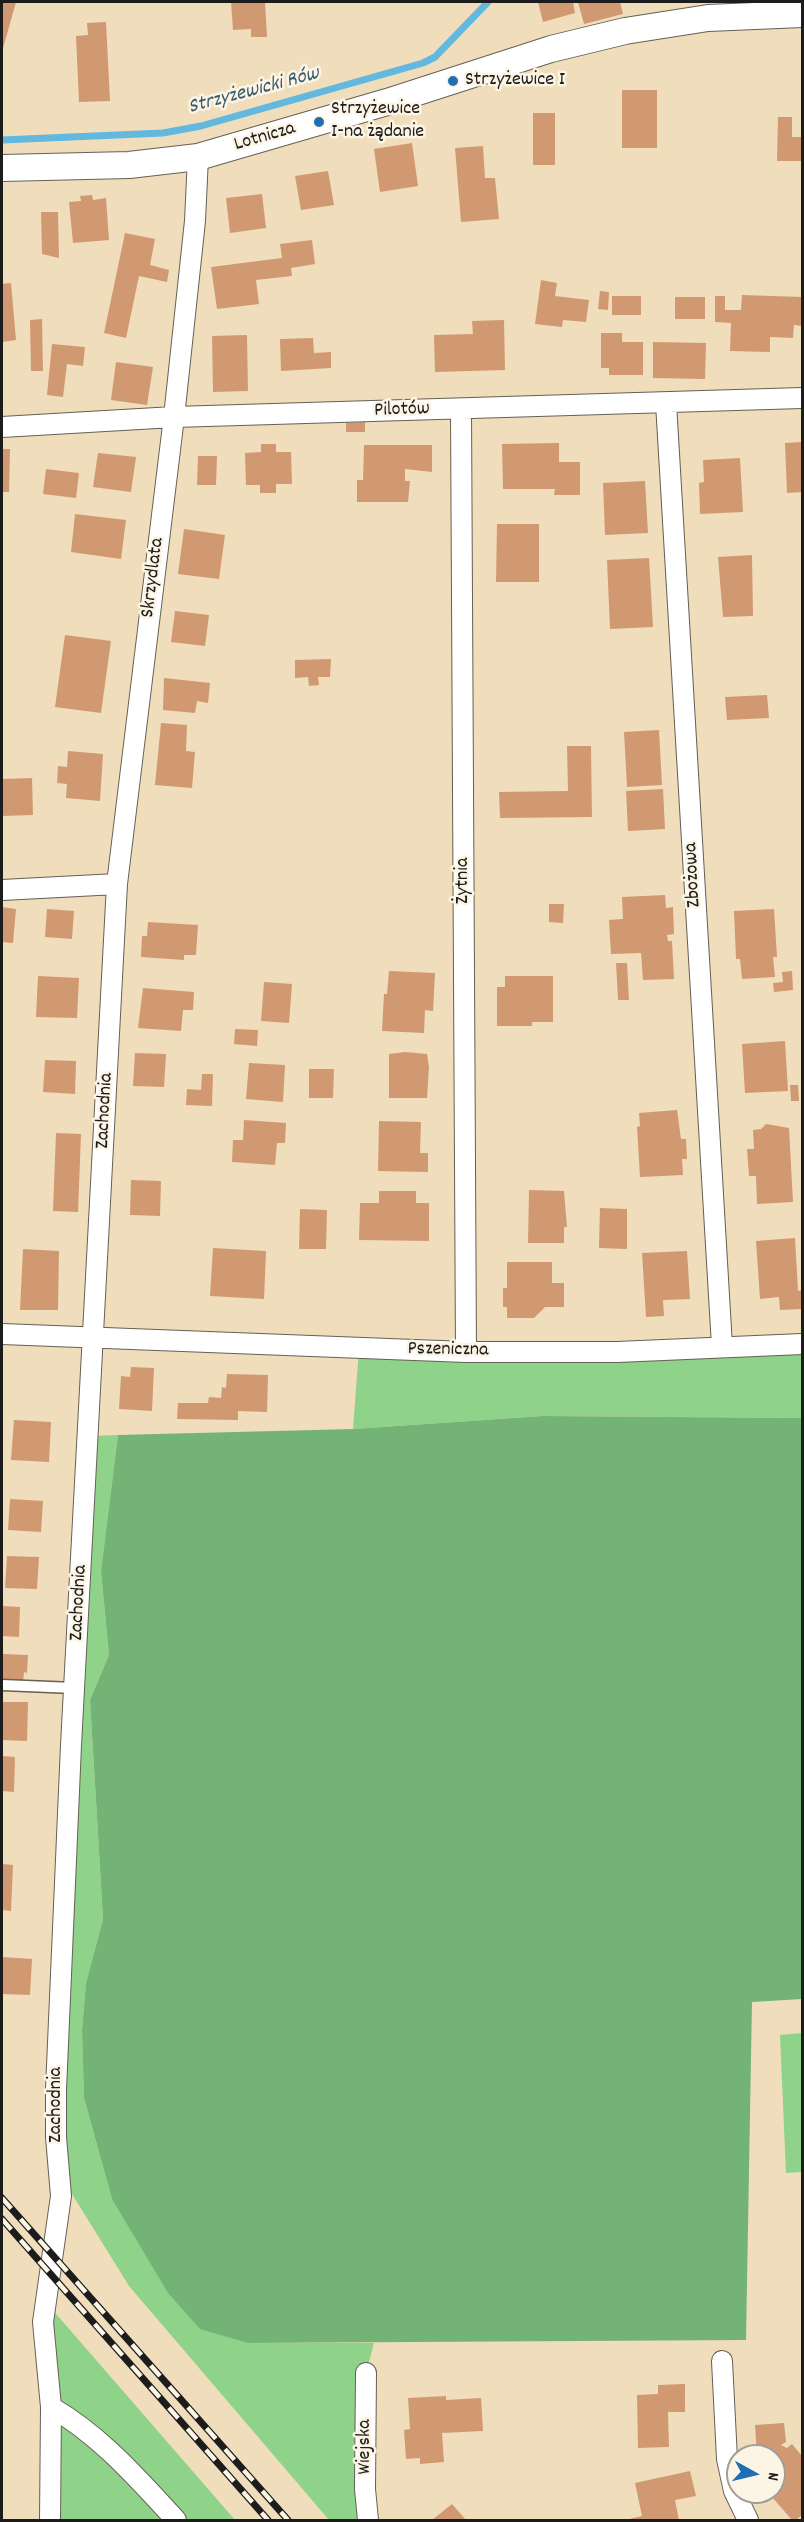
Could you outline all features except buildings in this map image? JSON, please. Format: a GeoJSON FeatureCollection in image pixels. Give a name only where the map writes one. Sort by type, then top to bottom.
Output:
{"type":"FeatureCollection","features":[{"type":"Feature","properties":{"kind":"street","name":"Lotnicza"},"geometry":{"type":"LineString","coordinates":[[2,168],[129,165],[198,157],[387,102],[551,49],[625,31],[708,18],[802,14]]}},
{"type":"Feature","properties":{"kind":"street","name":"Skrzydlata"},"geometry":{"type":"LineString","coordinates":[[117,884],[174,417],[195,222],[198,157]]}},
{"type":"Feature","properties":{"kind":"street","name":"Pilotów"},"geometry":{"type":"LineString","coordinates":[[2,427],[174,417],[802,399]]}},
{"type":"Feature","properties":{"kind":"street","name":"Zbożowa"},"geometry":{"type":"LineString","coordinates":[[666,403],[722,1347]]}},
{"type":"Feature","properties":{"kind":"street","name":"Żytnia"},"geometry":{"type":"LineString","coordinates":[[461,410],[466,1352]]}},
{"type":"Feature","properties":{"kind":"street"},"geometry":{"type":"LineString","coordinates":[[2,890],[117,884]]}},
{"type":"Feature","properties":{"kind":"street","name":"Zachodnia"},"geometry":{"type":"LineString","coordinates":[[50,2520],[51,2407],[43,2322],[61,2196],[56,2138],[56,2089],[117,884]]}},
{"type":"Feature","properties":{"kind":"street"},"geometry":{"type":"LineString","coordinates":[[2,1334],[94,1338]]}},
{"type":"Feature","properties":{"kind":"street","name":"Pszeniczna"},"geometry":{"type":"LineString","coordinates":[[94,1338],[466,1352],[617,1352],[802,1344]]}},
{"type":"Feature","properties":{"kind":"street"},"geometry":{"type":"LineString","coordinates":[[722,2361],[727,2459],[734,2492],[748,2520]]}},
{"type":"Feature","properties":{"kind":"street","name":"Wiejska"},"geometry":{"type":"LineString","coordinates":[[366,2373],[365,2489],[368,2520]]}},
{"type":"Feature","properties":{"kind":"street"},"geometry":{"type":"LineString","coordinates":[[51,2407],[79,2423],[122,2460],[176,2520]]}},
{"type":"Feature","properties":{"kind":"lane"},"geometry":{"type":"LineString","coordinates":[[2,1685],[75,1688]]}},
{"type":"Feature","properties":{"kind":"green space"},"geometry":{"type":"Polygon","coordinates":[[[802,1344],[802,1418],[543,1416],[353,1429],[359,1349],[802,1344]]]}},
{"type":"Feature","properties":{"kind":"green space"},"geometry":{"type":"Polygon","coordinates":[[[543,1416],[802,1418],[802,1999],[752,2002],[746,2340],[248,2343],[200,2329],[168,2293],[112,2199],[84,2098],[82,2030],[86,1983],[103,1919],[90,1700],[109,1655],[101,1571],[118,1435],[353,1429],[543,1416]]]}},
{"type":"Feature","properties":{"kind":"green space"},"geometry":{"type":"Polygon","coordinates":[[[118,1435],[101,1571],[109,1655],[90,1700],[103,1919],[86,1983],[82,2030],[84,2098],[112,2199],[248,2343],[374,2343],[366,2373],[368,2520],[329,2520],[129,2286],[59,2173],[89,1436],[118,1435]]]}},
{"type":"Feature","properties":{"kind":"green space"},"geometry":{"type":"Polygon","coordinates":[[[802,2033],[802,2172],[786,2173],[780,2035],[802,2033]]]}},
{"type":"Feature","properties":{"kind":"green space"},"geometry":{"type":"Polygon","coordinates":[[[44,2300],[235,2520],[50,2520],[44,2300]]]}},
{"type":"Feature","properties":{"kind":"waterway","name":"Strzyżewicki Rów"},"geometry":{"type":"LineString","coordinates":[[2,140],[163,133],[201,126],[423,63],[435,57],[488,2]]}},
{"type":"Feature","properties":{"kind":"railway"},"geometry":{"type":"LineString","coordinates":[[2,2198],[288,2520]]}},
{"type":"Feature","properties":{"kind":"railway"},"geometry":{"type":"LineString","coordinates":[[2,2219],[268,2520]]}},
{"type":"Feature","properties":{"kind":"place","name":"Strzyżewice I"},"geometry":{"type":"Point","coordinates":[453,81]}},
{"type":"Feature","properties":{"kind":"place","name":"Strzyżewice I-na żądanie"},"geometry":{"type":"Point","coordinates":[319,122]}}]}
